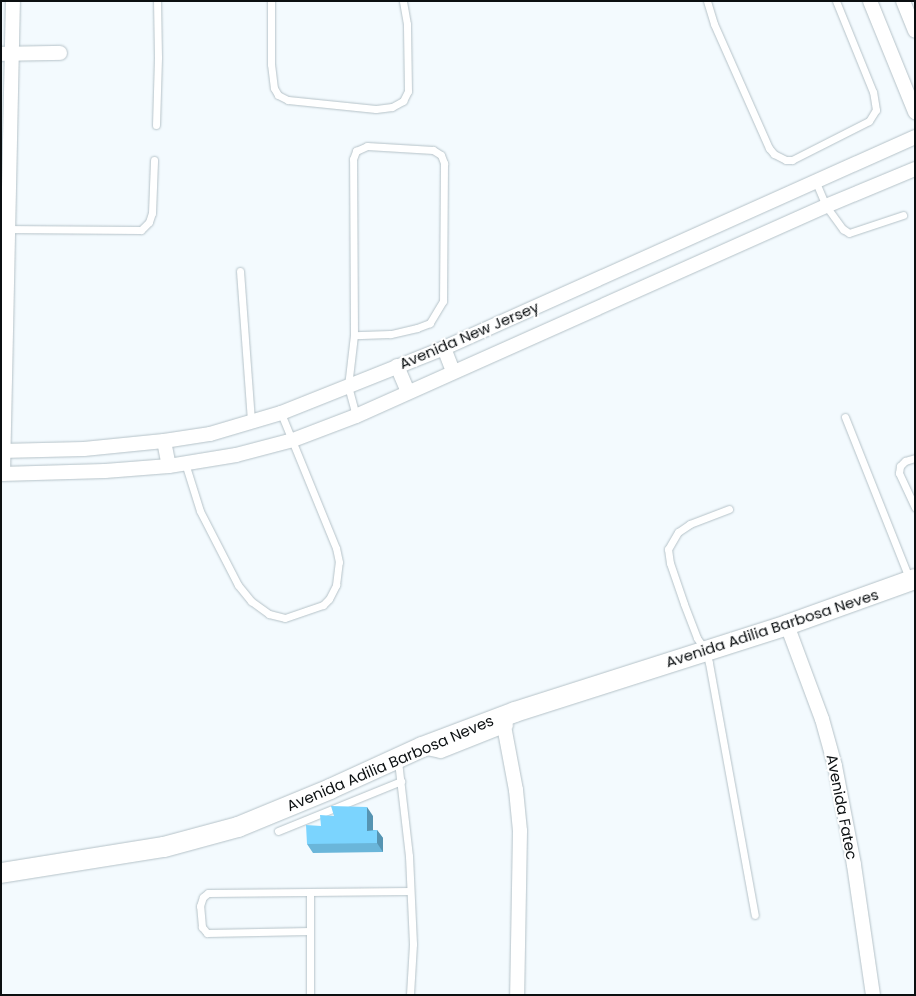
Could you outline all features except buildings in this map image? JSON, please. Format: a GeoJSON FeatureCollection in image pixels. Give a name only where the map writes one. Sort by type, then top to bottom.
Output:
{"type":"FeatureCollection","features":[{"type":"Feature","properties":{"kind":"street"},"geometry":{"type":"LineString","coordinates":[[2,474],[6,54],[13,1]]}},
{"type":"Feature","properties":{"kind":"street"},"geometry":{"type":"LineString","coordinates":[[870,1],[915,112]]}},
{"type":"Feature","properties":{"kind":"street"},"geometry":{"type":"LineString","coordinates":[[902,1],[915,31]]}},
{"type":"Feature","properties":{"kind":"street"},"geometry":{"type":"LineString","coordinates":[[6,54],[60,53]]}},
{"type":"Feature","properties":{"kind":"street","name":"Avenida New Jersey"},"geometry":{"type":"LineString","coordinates":[[2,451],[84,449],[164,441],[210,434],[281,413],[444,348],[815,180],[915,137]]}},
{"type":"Feature","properties":{"kind":"street","name":"Avenida New Jersey"},"geometry":{"type":"LineString","coordinates":[[2,474],[105,471],[169,466],[236,455],[292,440],[356,416],[453,371],[826,206],[915,169]]}},
{"type":"Feature","properties":{"kind":"street"},"geometry":{"type":"LineString","coordinates":[[444,348],[453,371]]}},
{"type":"Feature","properties":{"kind":"street"},"geometry":{"type":"LineString","coordinates":[[397,366],[408,392]]}},
{"type":"Feature","properties":{"kind":"street"},"geometry":{"type":"LineString","coordinates":[[164,441],[169,466]]}},
{"type":"Feature","properties":{"kind":"street","name":"Avenida Adilia Barbosa Neves"},"geometry":{"type":"LineString","coordinates":[[1,873],[164,847],[238,827],[330,789],[422,747],[787,624],[912,579]]}},
{"type":"Feature","properties":{"kind":"street","name":"Avenida Fatec"},"geometry":{"type":"LineString","coordinates":[[787,624],[822,719],[835,766],[854,865],[873,995]]}},
{"type":"Feature","properties":{"kind":"street"},"geometry":{"type":"LineString","coordinates":[[509,719],[520,831],[517,995]]}},
{"type":"Feature","properties":{"kind":"lane"},"geometry":{"type":"LineString","coordinates":[[156,1],[156,125]]}},
{"type":"Feature","properties":{"kind":"lane"},"geometry":{"type":"LineString","coordinates":[[271,1],[271,64],[274,88],[278,95],[288,100],[376,108],[392,107],[402,101],[408,92],[407,24],[403,1]]}},
{"type":"Feature","properties":{"kind":"lane"},"geometry":{"type":"LineString","coordinates":[[707,1],[714,24],[769,148],[780,158],[792,160],[869,121],[876,110],[873,92],[836,1]]}},
{"type":"Feature","properties":{"kind":"lane"},"geometry":{"type":"LineString","coordinates":[[354,334],[390,334],[430,323],[444,301],[444,163],[441,155],[433,150],[367,146],[356,151],[353,159],[354,334],[348,386],[356,416]]}},
{"type":"Feature","properties":{"kind":"lane"},"geometry":{"type":"LineString","coordinates":[[4,229],[141,230],[149,222],[152,213],[154,160]]}},
{"type":"Feature","properties":{"kind":"lane"},"geometry":{"type":"LineString","coordinates":[[815,180],[826,206],[843,230],[849,233],[903,215]]}},
{"type":"Feature","properties":{"kind":"lane"},"geometry":{"type":"LineString","coordinates":[[240,271],[251,421]]}},
{"type":"Feature","properties":{"kind":"lane"},"geometry":{"type":"LineString","coordinates":[[185,463],[200,510],[238,585],[259,608],[277,617],[292,617],[318,607],[329,599],[336,585],[338,562],[332,536],[281,413]]}},
{"type":"Feature","properties":{"kind":"lane"},"geometry":{"type":"LineString","coordinates":[[845,417],[912,579]]}},
{"type":"Feature","properties":{"kind":"lane"},"geometry":{"type":"LineString","coordinates":[[915,458],[905,461],[900,466],[900,473],[915,507]]}},
{"type":"Feature","properties":{"kind":"lane"},"geometry":{"type":"LineString","coordinates":[[729,509],[690,524],[678,532],[668,549],[670,563],[690,621],[697,638],[706,651],[755,915]]}},
{"type":"Feature","properties":{"kind":"lane"},"geometry":{"type":"LineString","coordinates":[[398,757],[409,856],[413,944],[410,995]]}},
{"type":"Feature","properties":{"kind":"lane"},"geometry":{"type":"LineString","coordinates":[[278,831],[401,781]]}},
{"type":"Feature","properties":{"kind":"lane"},"geometry":{"type":"LineString","coordinates":[[310,931],[207,933],[202,927],[200,906],[203,897],[208,893],[410,890]]}},
{"type":"Feature","properties":{"kind":"lane"},"geometry":{"type":"LineString","coordinates":[[310,892],[310,995]]}}]}
